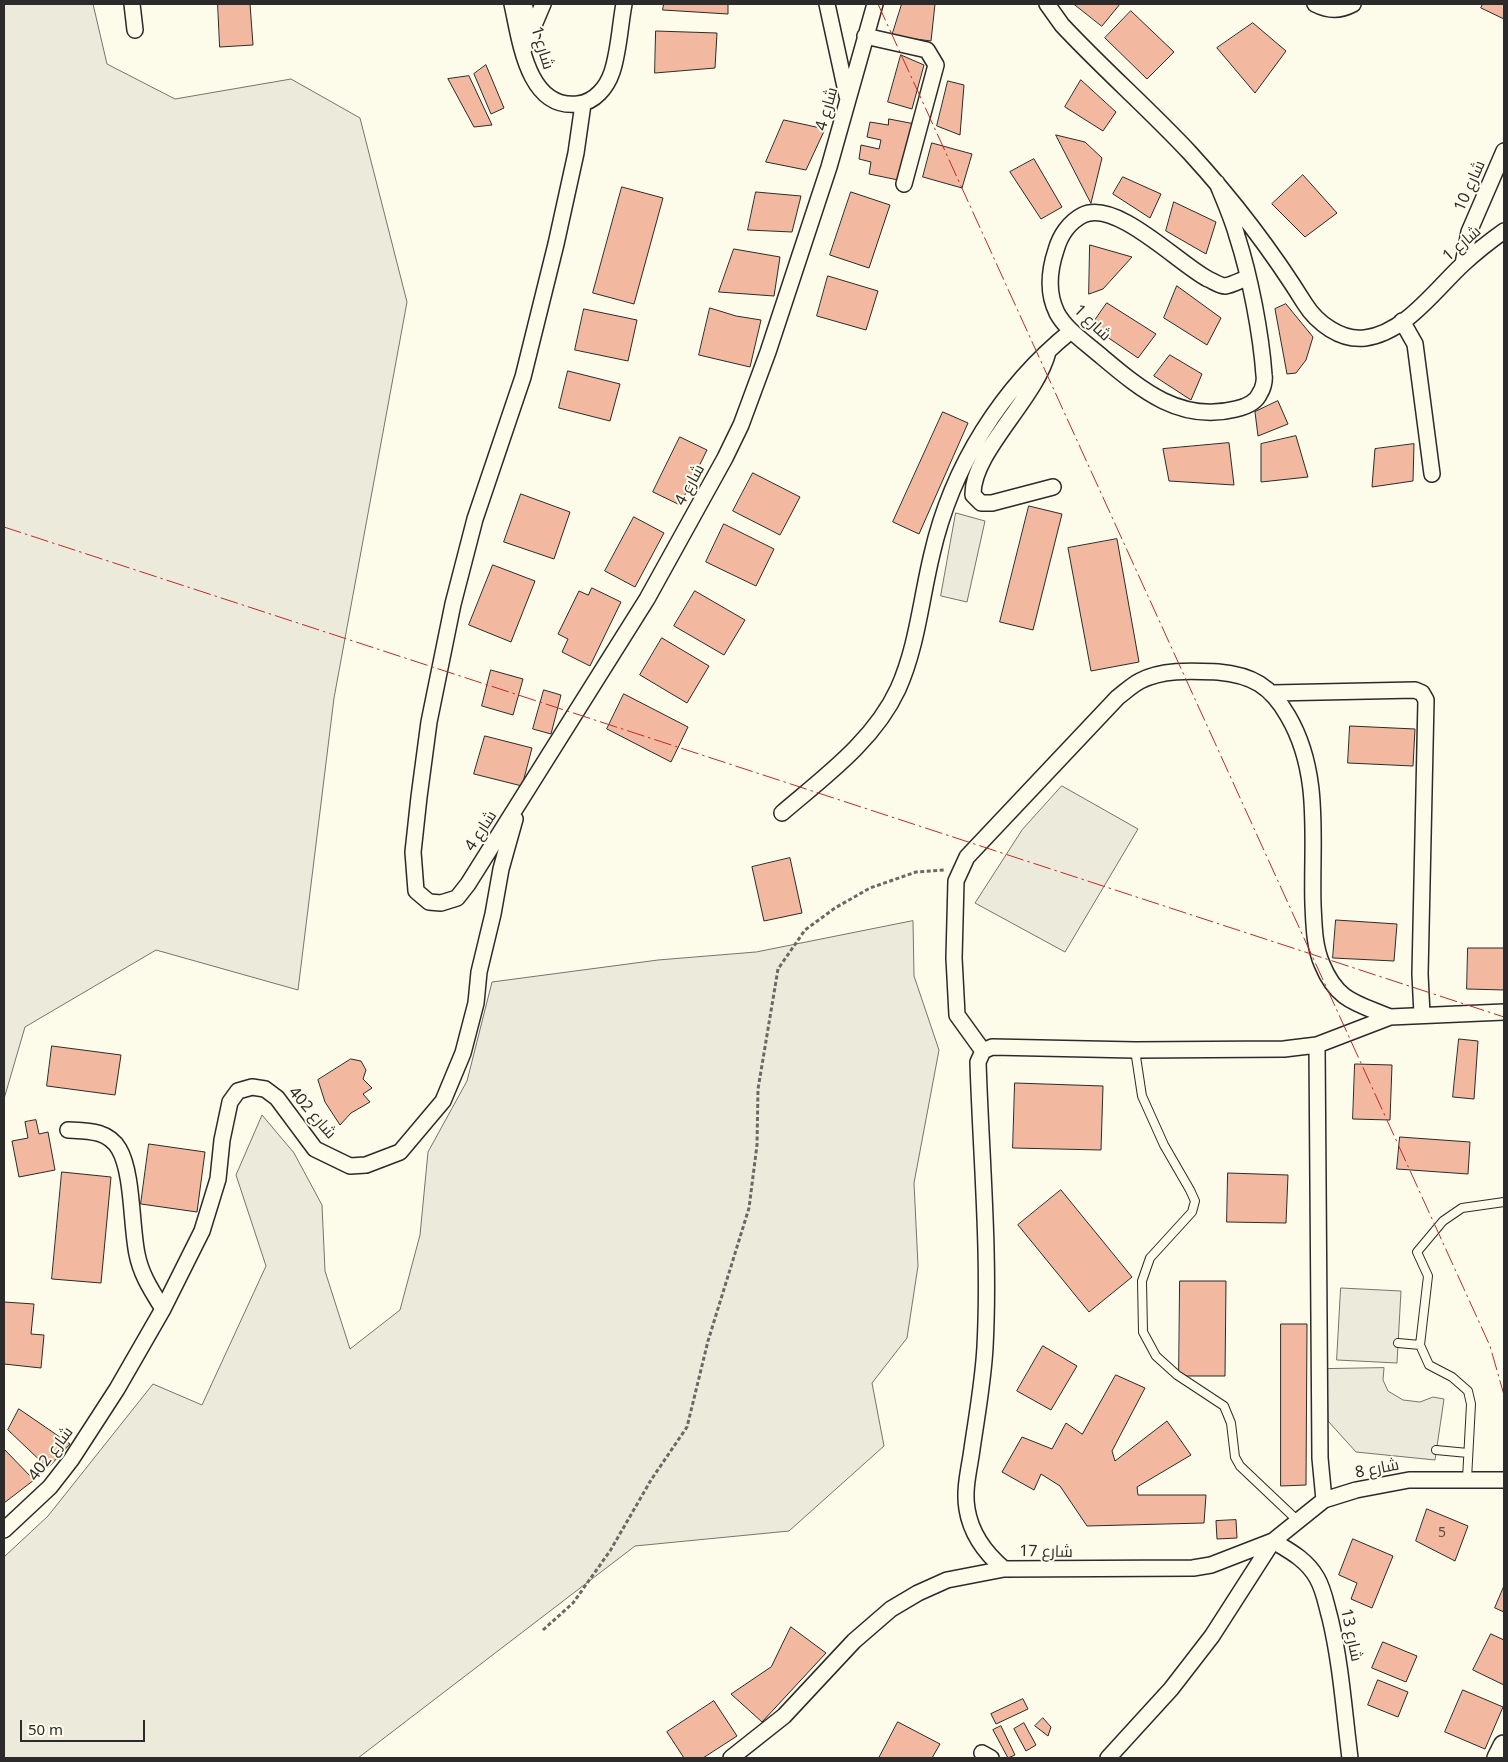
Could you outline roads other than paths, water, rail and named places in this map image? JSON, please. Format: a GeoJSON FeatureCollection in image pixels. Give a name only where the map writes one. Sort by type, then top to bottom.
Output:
{"type":"FeatureCollection","features":[{"type":"Feature","properties":{"kind":"street"},"geometry":{"type":"LineString","coordinates":[[132,4],[135,30]]}},
{"type":"Feature","properties":{"kind":"street","name":"شارع 1"},"geometry":{"type":"LineString","coordinates":[[512,4],[528,71],[542,91],[569,105],[583,104]]}},
{"type":"Feature","properties":{"kind":"street"},"geometry":{"type":"LineString","coordinates":[[524,4],[532,35]]}},
{"type":"Feature","properties":{"kind":"street"},"geometry":{"type":"LineString","coordinates":[[523,51],[532,35],[543,4]]}},
{"type":"Feature","properties":{"kind":"street"},"geometry":{"type":"LineString","coordinates":[[583,104],[596,98],[612,71],[624,4]]}},
{"type":"Feature","properties":{"kind":"street"},"geometry":{"type":"LineString","coordinates":[[827,4],[848,100]]}},
{"type":"Feature","properties":{"kind":"street","name":"شارع 4"},"geometry":{"type":"LineString","coordinates":[[583,104],[576,153],[523,377],[475,519],[452,604],[429,722],[413,852],[415,888],[418,893],[434,904],[457,898],[520,803],[647,598],[741,426],[768,352],[823,185],[875,4]]}},
{"type":"Feature","properties":{"kind":"street"},"geometry":{"type":"LineString","coordinates":[[1047,4],[1075,39],[1183,146],[1217,183]]}},
{"type":"Feature","properties":{"kind":"street"},"geometry":{"type":"LineString","coordinates":[[1315,4],[1331,10],[1342,10],[1353,4]]}},
{"type":"Feature","properties":{"kind":"street"},"geometry":{"type":"LineString","coordinates":[[865,36],[927,50],[936,65],[904,184]]}},
{"type":"Feature","properties":{"kind":"street","name":"شارع 10"},"geometry":{"type":"LineString","coordinates":[[1463,264],[1469,232],[1504,151]]}},
{"type":"Feature","properties":{"kind":"street","name":"شارع 1"},"geometry":{"type":"LineString","coordinates":[[1217,183],[1237,235],[1247,278],[1265,377],[1260,394],[1248,406],[1217,414],[1174,407],[1142,390],[1071,331],[1058,314],[1050,292],[1050,279],[1058,244],[1073,221],[1084,214],[1094,212],[1116,217],[1215,283],[1224,286],[1247,278]]}},
{"type":"Feature","properties":{"kind":"street","name":"شارع 1"},"geometry":{"type":"LineString","coordinates":[[1217,183],[1283,268],[1311,313],[1330,329],[1352,339],[1382,334],[1402,322],[1463,264],[1504,231]]}},
{"type":"Feature","properties":{"kind":"street"},"geometry":{"type":"LineString","coordinates":[[1402,322],[1415,344],[1432,474]]}},
{"type":"Feature","properties":{"kind":"street"},"geometry":{"type":"LineString","coordinates":[[782,813],[841,762],[865,737],[898,690],[916,632],[938,530],[959,471],[1011,389],[1048,349],[1071,331]]}},
{"type":"Feature","properties":{"kind":"street"},"geometry":{"type":"LineString","coordinates":[[1048,349],[1038,380],[982,463],[973,484],[974,495],[981,503],[992,503],[1053,487]]}},
{"type":"Feature","properties":{"kind":"street"},"geometry":{"type":"LineString","coordinates":[[1390,1017],[1346,999],[1334,988],[1321,963],[1314,926],[1314,804],[1305,753],[1295,728],[1273,694],[1240,674],[1198,671],[1166,673],[1140,681],[1118,696],[968,857],[956,881],[954,958],[957,1015],[983,1051],[992,1047],[1135,1050],[1284,1048],[1317,1045],[1390,1017],[1504,1012]]}},
{"type":"Feature","properties":{"kind":"street"},"geometry":{"type":"LineString","coordinates":[[1273,694],[1415,690],[1422,693],[1426,700],[1420,974],[1422,1015]]}},
{"type":"Feature","properties":{"kind":"street","name":"شارع 402"},"geometry":{"type":"LineString","coordinates":[[4,1530],[50,1487],[71,1460],[117,1389],[163,1309],[202,1230],[218,1180],[230,1102],[238,1091],[252,1087],[265,1089],[277,1098],[315,1149],[350,1166],[366,1165],[400,1152],[443,1101],[463,1053],[476,1003],[479,972],[493,914],[501,869],[520,803]]}},
{"type":"Feature","properties":{"kind":"street"},"geometry":{"type":"LineString","coordinates":[[1317,1045],[1320,1458],[1324,1500]]}},
{"type":"Feature","properties":{"kind":"street","name":"شارع 17"},"geometry":{"type":"LineString","coordinates":[[983,1051],[978,1062],[986,1242],[984,1364],[966,1493],[970,1522],[983,1548],[1004,1569],[1193,1568],[1211,1565],[1273,1542]]}},
{"type":"Feature","properties":{"kind":"street"},"geometry":{"type":"LineString","coordinates":[[68,1130],[100,1132],[119,1148],[126,1167],[135,1239],[143,1276],[163,1309]]}},
{"type":"Feature","properties":{"kind":"street","name":"شارع 8"},"geometry":{"type":"LineString","coordinates":[[1273,1542],[1324,1500],[1356,1490],[1409,1480],[1504,1480]]}},
{"type":"Feature","properties":{"kind":"street"},"geometry":{"type":"LineString","coordinates":[[1108,1758],[1171,1689],[1212,1636],[1273,1542]]}},
{"type":"Feature","properties":{"kind":"street","name":"شارع 13"},"geometry":{"type":"LineString","coordinates":[[1273,1542],[1295,1554],[1307,1564],[1323,1590],[1339,1660],[1350,1758]]}},
{"type":"Feature","properties":{"kind":"street"},"geometry":{"type":"LineString","coordinates":[[731,1758],[784,1716],[854,1641],[891,1609],[918,1593],[947,1580],[1004,1569]]}},
{"type":"Feature","properties":{"kind":"street"},"geometry":{"type":"LineString","coordinates":[[1498,1758],[1504,1746]]}},
{"type":"Feature","properties":{"kind":"lane"},"geometry":{"type":"LineString","coordinates":[[1135,1050],[1142,1096],[1164,1146],[1190,1190],[1194,1201],[1192,1212],[1150,1258],[1142,1281],[1143,1332],[1156,1356],[1163,1363],[1177,1375],[1224,1406],[1231,1422],[1234,1456],[1240,1466],[1298,1521]]}},
{"type":"Feature","properties":{"kind":"lane"},"geometry":{"type":"LineString","coordinates":[[1467,1479],[1471,1404],[1468,1391],[1452,1377],[1429,1366],[1420,1345],[1428,1276],[1417,1252],[1443,1220],[1462,1208],[1504,1202]]}},
{"type":"Feature","properties":{"kind":"lane"},"geometry":{"type":"LineString","coordinates":[[1398,1343],[1420,1345]]}},
{"type":"Feature","properties":{"kind":"lane"},"geometry":{"type":"LineString","coordinates":[[1436,1450],[1468,1453]]}}]}
